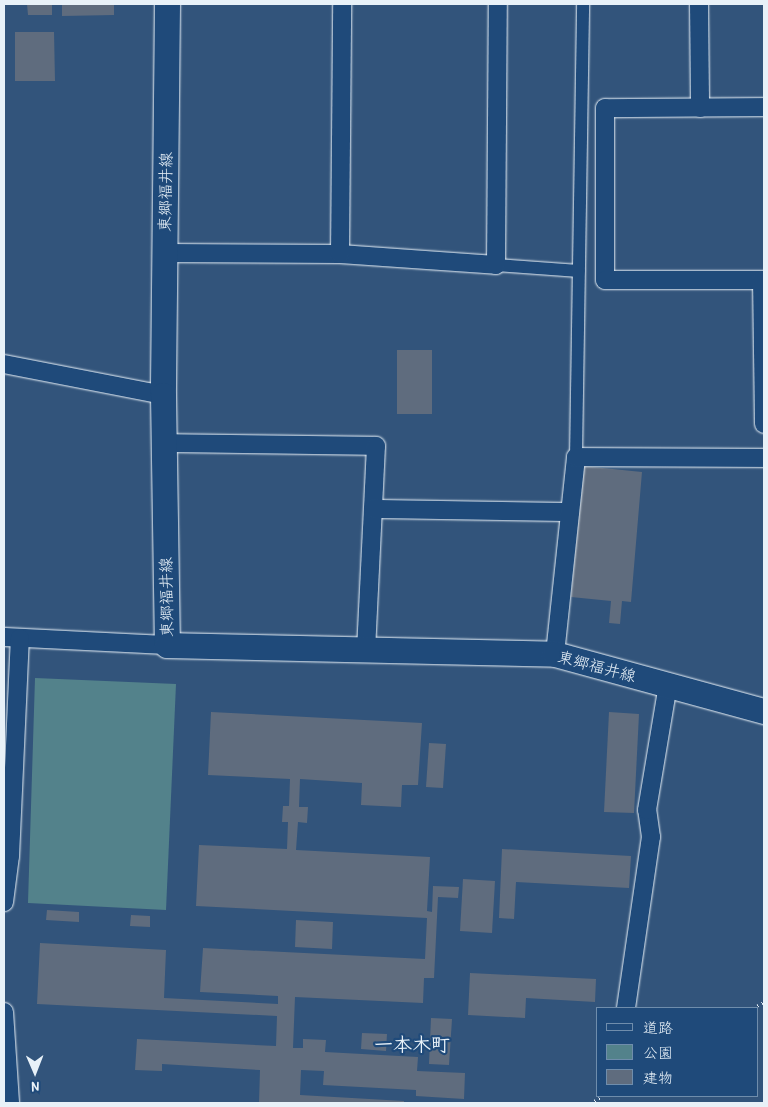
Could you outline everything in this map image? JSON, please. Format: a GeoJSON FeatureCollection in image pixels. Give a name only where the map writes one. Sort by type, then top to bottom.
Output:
{"type":"FeatureCollection","features":[{"type":"Feature","properties":{"kind":"main road","name":"東郷福井線"},"geometry":{"type":"LineString","coordinates":[[167,4],[163,395],[167,645],[555,654],[764,711]]}},
{"type":"Feature","properties":{"kind":"street"},"geometry":{"type":"LineString","coordinates":[[340,254],[342,4]]}},
{"type":"Feature","properties":{"kind":"street"},"geometry":{"type":"LineString","coordinates":[[496,265],[498,4]]}},
{"type":"Feature","properties":{"kind":"street"},"geometry":{"type":"LineString","coordinates":[[555,654],[576,457],[583,4]]}},
{"type":"Feature","properties":{"kind":"street"},"geometry":{"type":"LineString","coordinates":[[699,4],[700,108]]}},
{"type":"Feature","properties":{"kind":"street"},"geometry":{"type":"LineString","coordinates":[[764,107],[605,108],[605,280],[763,280],[764,424]]}},
{"type":"Feature","properties":{"kind":"street"},"geometry":{"type":"LineString","coordinates":[[164,254],[340,254],[579,271]]}},
{"type":"Feature","properties":{"kind":"street"},"geometry":{"type":"LineString","coordinates":[[4,364],[163,395]]}},
{"type":"Feature","properties":{"kind":"street"},"geometry":{"type":"LineString","coordinates":[[163,443],[376,446],[366,650]]}},
{"type":"Feature","properties":{"kind":"street"},"geometry":{"type":"LineString","coordinates":[[576,457],[764,458]]}},
{"type":"Feature","properties":{"kind":"street"},"geometry":{"type":"LineString","coordinates":[[373,509],[570,512]]}},
{"type":"Feature","properties":{"kind":"street"},"geometry":{"type":"LineString","coordinates":[[4,902],[10,856],[12,637],[167,645]]}},
{"type":"Feature","properties":{"kind":"street"},"geometry":{"type":"LineString","coordinates":[[626,1007],[651,837],[647,810],[668,685]]}},
{"type":"Feature","properties":{"kind":"street"},"geometry":{"type":"LineString","coordinates":[[4,1012],[10,1103]]}},
{"type":"Feature","properties":{"kind":"path"},"geometry":{"type":"LineString","coordinates":[[590,1103],[601,1097]]}},
{"type":"Feature","properties":{"kind":"green space"},"geometry":{"type":"Polygon","coordinates":[[[35,678],[176,684],[166,910],[28,903],[35,678]]]}},
{"type":"Feature","properties":{"kind":"building"},"geometry":{"type":"Polygon","coordinates":[[[27,4],[52,4],[52,15],[28,15],[27,4]]]}},
{"type":"Feature","properties":{"kind":"building"},"geometry":{"type":"Polygon","coordinates":[[[62,4],[114,4],[114,15],[62,16],[62,4]]]}},
{"type":"Feature","properties":{"kind":"building"},"geometry":{"type":"Polygon","coordinates":[[[15,32],[54,32],[55,81],[15,81],[15,32]]]}},
{"type":"Feature","properties":{"kind":"building"},"geometry":{"type":"Polygon","coordinates":[[[397,350],[432,350],[432,414],[397,414],[397,350]]]}},
{"type":"Feature","properties":{"kind":"building"},"geometry":{"type":"Polygon","coordinates":[[[583,466],[642,472],[631,602],[622,601],[620,624],[609,623],[611,601],[571,597],[583,466]]]}},
{"type":"Feature","properties":{"kind":"building"},"geometry":{"type":"Polygon","coordinates":[[[211,712],[422,723],[418,785],[402,785],[401,807],[361,805],[362,783],[300,779],[299,807],[308,807],[307,823],[298,822],[296,850],[430,857],[427,911],[432,912],[433,886],[459,887],[458,898],[438,897],[434,978],[424,978],[423,1003],[295,997],[293,1048],[303,1048],[303,1039],[326,1040],[325,1052],[418,1057],[417,1071],[465,1073],[464,1099],[416,1096],[416,1090],[323,1085],[324,1071],[301,1070],[300,1095],[404,1101],[404,1103],[259,1103],[260,1070],[162,1064],[162,1071],[135,1070],[137,1039],[276,1046],[277,1016],[37,1004],[40,943],[166,950],[164,998],[278,1004],[278,996],[200,992],[203,948],[425,959],[427,918],[196,906],[199,845],[287,849],[288,822],[282,822],[283,806],[289,806],[290,779],[208,775],[211,712]]]}},
{"type":"Feature","properties":{"kind":"building"},"geometry":{"type":"Polygon","coordinates":[[[609,712],[639,714],[634,813],[604,812],[609,712]]]}},
{"type":"Feature","properties":{"kind":"building"},"geometry":{"type":"Polygon","coordinates":[[[429,743],[446,744],[443,788],[426,787],[429,743]]]}},
{"type":"Feature","properties":{"kind":"building"},"geometry":{"type":"Polygon","coordinates":[[[502,849],[631,856],[629,888],[516,882],[514,919],[499,918],[502,849]]]}},
{"type":"Feature","properties":{"kind":"building"},"geometry":{"type":"Polygon","coordinates":[[[463,879],[495,881],[492,933],[460,931],[463,879]]]}},
{"type":"Feature","properties":{"kind":"building"},"geometry":{"type":"Polygon","coordinates":[[[47,910],[79,912],[79,922],[46,920],[47,910]]]}},
{"type":"Feature","properties":{"kind":"building"},"geometry":{"type":"Polygon","coordinates":[[[131,915],[150,916],[150,927],[130,926],[131,915]]]}},
{"type":"Feature","properties":{"kind":"building"},"geometry":{"type":"Polygon","coordinates":[[[296,920],[333,922],[332,949],[295,947],[296,920]]]}},
{"type":"Feature","properties":{"kind":"building"},"geometry":{"type":"Polygon","coordinates":[[[470,973],[596,979],[595,1002],[526,998],[525,1018],[468,1015],[470,973]]]}},
{"type":"Feature","properties":{"kind":"building"},"geometry":{"type":"Polygon","coordinates":[[[431,1018],[452,1019],[449,1065],[429,1064],[431,1018]]]}},
{"type":"Feature","properties":{"kind":"building"},"geometry":{"type":"Polygon","coordinates":[[[362,1033],[387,1034],[386,1051],[361,1049],[362,1033]]]}},
{"type":"Feature","properties":{"kind":"district","name":"一本木町"},"geometry":{"type":"Point","coordinates":[412,1045]}}]}
